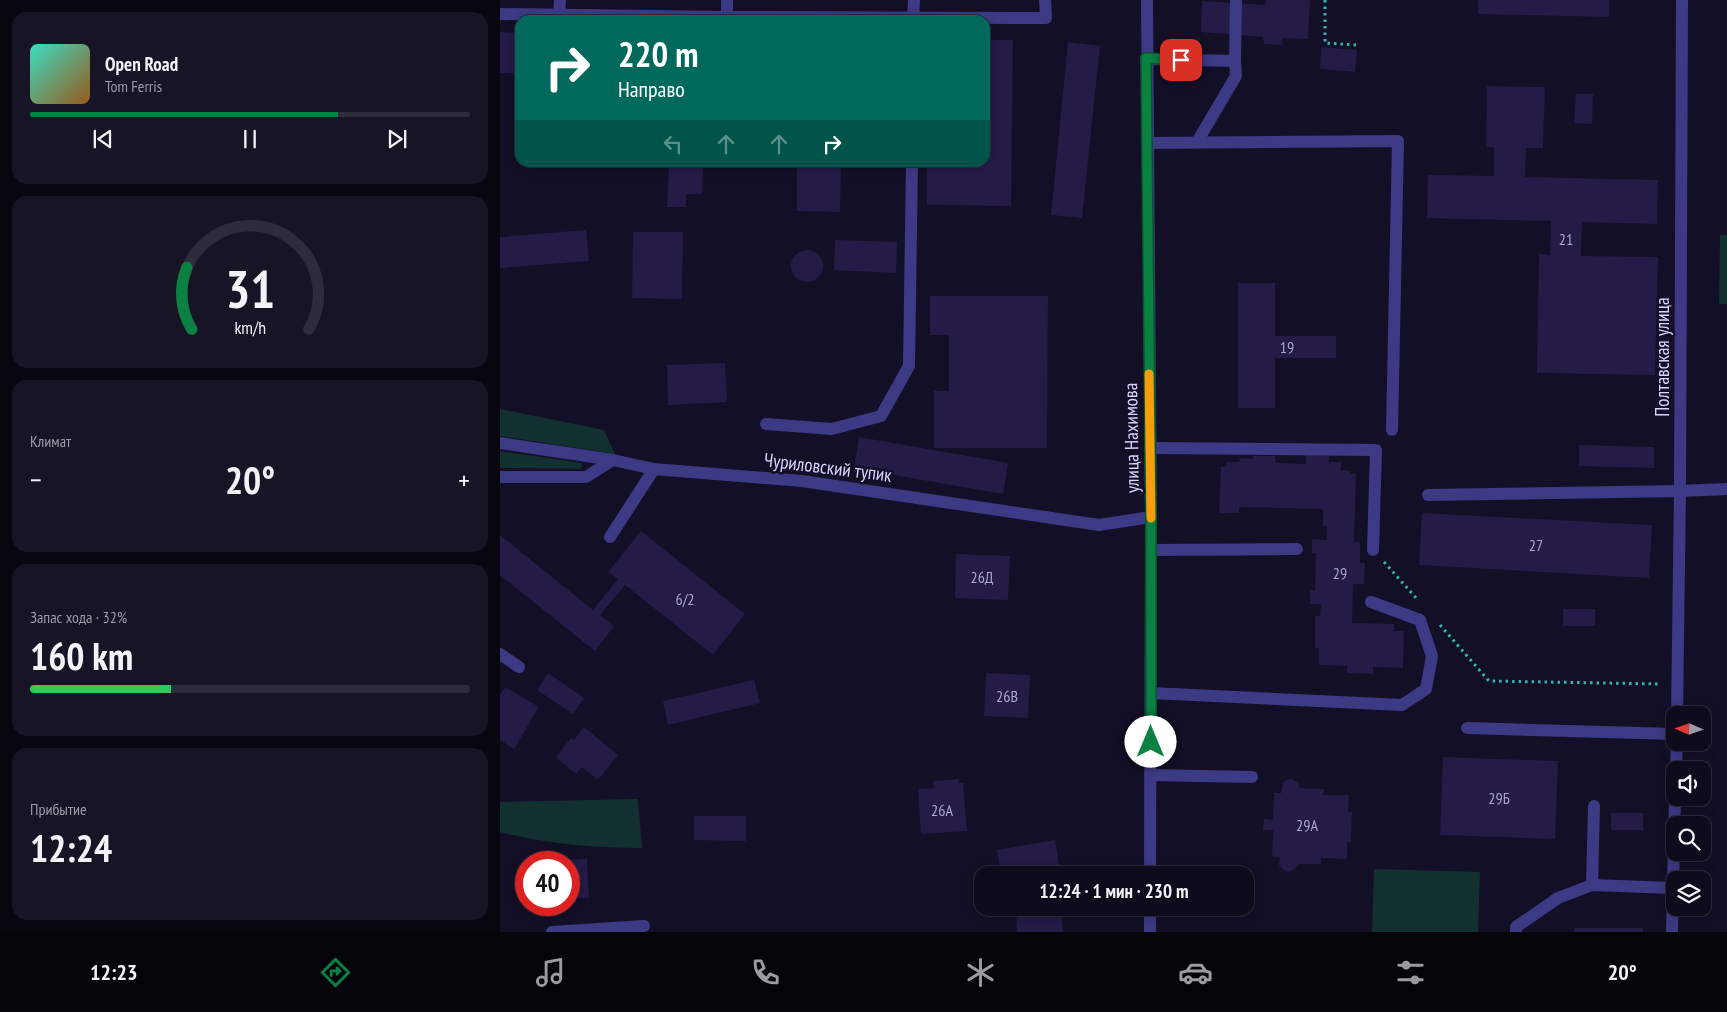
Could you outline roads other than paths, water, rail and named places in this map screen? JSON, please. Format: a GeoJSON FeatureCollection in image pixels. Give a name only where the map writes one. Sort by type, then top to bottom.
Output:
{"type":"FeatureCollection","features":[{"type":"Feature","properties":{"kind":"street"},"geometry":{"type":"LineString","coordinates":[[500,14],[560,15],[560,0]]}},
{"type":"Feature","properties":{"kind":"street"},"geometry":{"type":"LineString","coordinates":[[727,0],[727,15]]}},
{"type":"Feature","properties":{"kind":"street"},"geometry":{"type":"LineString","coordinates":[[914,0],[914,15]]}},
{"type":"Feature","properties":{"kind":"street"},"geometry":{"type":"LineString","coordinates":[[990,18],[1046,18],[1045,0]]}},
{"type":"Feature","properties":{"kind":"street","name":"улица Нахимова"},"geometry":{"type":"LineString","coordinates":[[1146,0],[1151,517],[1150,866]]}},
{"type":"Feature","properties":{"kind":"street"},"geometry":{"type":"LineString","coordinates":[[1197,142],[1236,76],[1234,61],[1236,0]]}},
{"type":"Feature","properties":{"kind":"street","name":"Полтавская улица"},"geometry":{"type":"LineString","coordinates":[[1677,706],[1682,0]]}},
{"type":"Feature","properties":{"kind":"street"},"geometry":{"type":"LineString","coordinates":[[1146,58],[1234,61]]}},
{"type":"Feature","properties":{"kind":"street"},"geometry":{"type":"LineString","coordinates":[[1147,143],[1398,141],[1392,430]]}},
{"type":"Feature","properties":{"kind":"street"},"geometry":{"type":"LineString","coordinates":[[766,424],[832,429],[881,416],[909,366],[912,167]]}},
{"type":"Feature","properties":{"kind":"street","name":"Чуриловский тупик"},"geometry":{"type":"LineString","coordinates":[[500,443],[613,460],[654,469],[802,481],[1099,525],[1151,517]]}},
{"type":"Feature","properties":{"kind":"street"},"geometry":{"type":"LineString","coordinates":[[1150,448],[1376,450],[1373,550]]}},
{"type":"Feature","properties":{"kind":"street"},"geometry":{"type":"LineString","coordinates":[[500,477],[586,477],[613,460]]}},
{"type":"Feature","properties":{"kind":"street"},"geometry":{"type":"LineString","coordinates":[[610,537],[654,469]]}},
{"type":"Feature","properties":{"kind":"street"},"geometry":{"type":"LineString","coordinates":[[1428,495],[1727,489]]}},
{"type":"Feature","properties":{"kind":"street"},"geometry":{"type":"LineString","coordinates":[[1151,550],[1297,549]]}},
{"type":"Feature","properties":{"kind":"street"},"geometry":{"type":"LineString","coordinates":[[1151,693],[1402,705],[1426,689],[1432,656],[1420,620],[1371,602]]}},
{"type":"Feature","properties":{"kind":"street"},"geometry":{"type":"LineString","coordinates":[[500,654],[519,667]]}},
{"type":"Feature","properties":{"kind":"street"},"geometry":{"type":"LineString","coordinates":[[1467,728],[1666,734]]}},
{"type":"Feature","properties":{"kind":"street"},"geometry":{"type":"LineString","coordinates":[[1150,775],[1252,777]]}},
{"type":"Feature","properties":{"kind":"street"},"geometry":{"type":"LineString","coordinates":[[1592,885],[1594,806]]}},
{"type":"Feature","properties":{"kind":"street"},"geometry":{"type":"LineString","coordinates":[[1673,871],[1675,806]]}},
{"type":"Feature","properties":{"kind":"street"},"geometry":{"type":"LineString","coordinates":[[1516,932],[1516,927],[1558,898],[1592,885],[1666,888]]}},
{"type":"Feature","properties":{"kind":"street"},"geometry":{"type":"LineString","coordinates":[[1150,916],[1150,932]]}},
{"type":"Feature","properties":{"kind":"street"},"geometry":{"type":"LineString","coordinates":[[1672,916],[1672,932]]}},
{"type":"Feature","properties":{"kind":"street"},"geometry":{"type":"LineString","coordinates":[[552,932],[644,926]]}}]}
